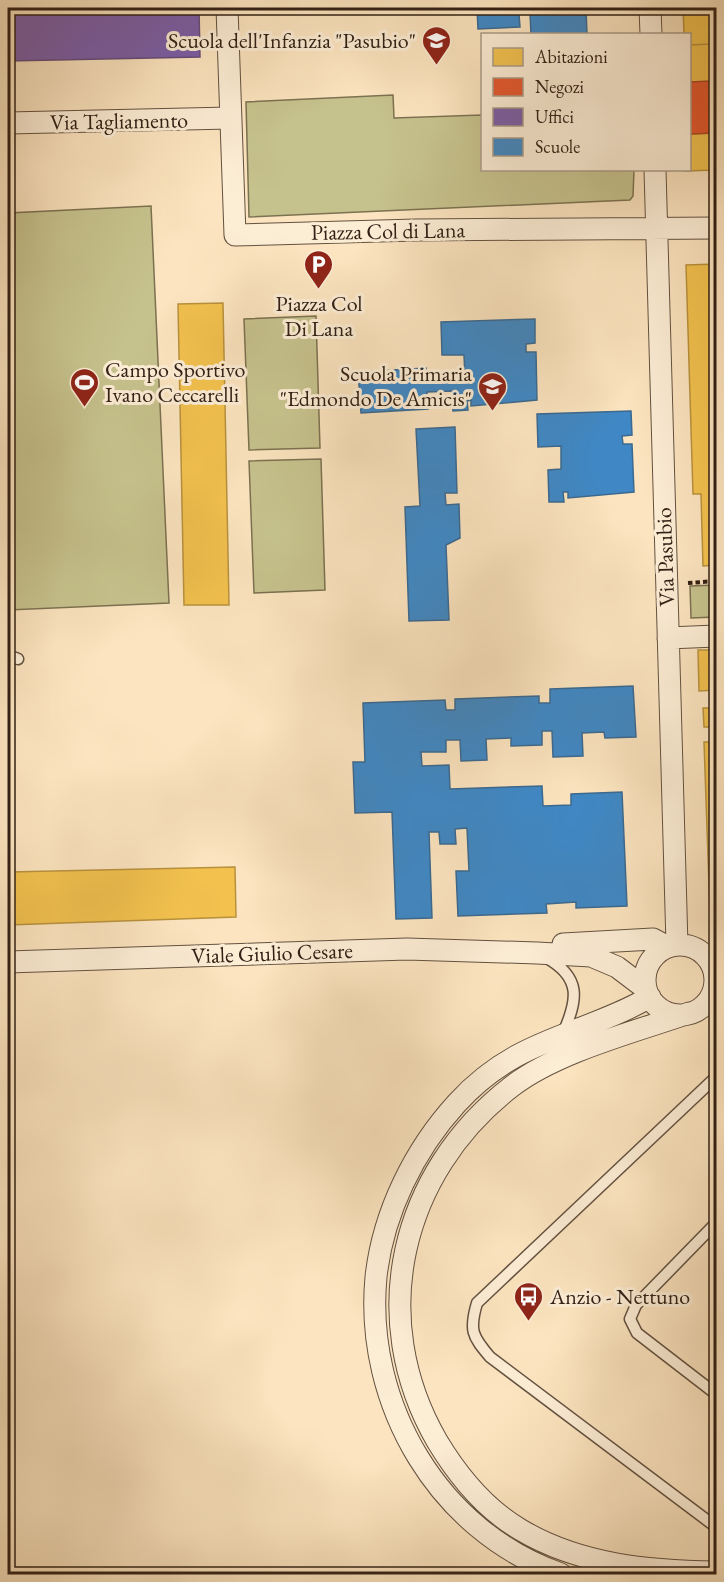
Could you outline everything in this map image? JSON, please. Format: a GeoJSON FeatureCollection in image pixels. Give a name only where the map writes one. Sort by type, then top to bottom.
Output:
{"type":"FeatureCollection","features":[{"type":"Feature","properties":{"kind":"street"},"geometry":{"type":"LineString","coordinates":[[226,8],[230,118]]}},
{"type":"Feature","properties":{"kind":"street"},"geometry":{"type":"LineString","coordinates":[[650,8],[651,33]]}},
{"type":"Feature","properties":{"kind":"street","name":"Via Tagliamento"},"geometry":{"type":"LineString","coordinates":[[8,123],[230,118]]}},
{"type":"Feature","properties":{"kind":"street","name":"Piazza Col di Lana"},"geometry":{"type":"LineString","coordinates":[[230,118],[235,235],[428,230],[657,230]]}},
{"type":"Feature","properties":{"kind":"street","name":"Via Pasubio"},"geometry":{"type":"LineString","coordinates":[[655,171],[678,946]]}},
{"type":"Feature","properties":{"kind":"street"},"geometry":{"type":"LineString","coordinates":[[657,230],[717,228]]}},
{"type":"Feature","properties":{"kind":"street"},"geometry":{"type":"LineString","coordinates":[[668,638],[717,636]]}},
{"type":"Feature","properties":{"kind":"street","name":"Viale Giulio Cesare"},"geometry":{"type":"LineString","coordinates":[[537,953],[566,943],[653,939],[678,946],[717,941]]}},
{"type":"Feature","properties":{"kind":"street"},"geometry":{"type":"LineString","coordinates":[[702,1008],[667,1012],[648,993],[645,980],[651,960],[678,946],[699,950],[713,968],[714,991],[702,1008],[614,1039],[546,1067],[512,1086],[488,1108],[438,1167],[423,1196],[407,1237],[402,1264],[400,1316],[405,1360],[415,1395],[429,1427],[466,1484],[491,1509],[520,1530],[552,1546],[590,1558],[630,1567],[717,1572]]}},
{"type":"Feature","properties":{"kind":"street","name":"Viale Giulio Cesare"},"geometry":{"type":"LineString","coordinates":[[8,962],[407,949],[537,953],[591,956],[616,967],[648,993]]}},
{"type":"Feature","properties":{"kind":"street"},"geometry":{"type":"LineString","coordinates":[[561,1575],[517,1556],[486,1534],[461,1513],[418,1460],[405,1437],[388,1391],[377,1333],[376,1276],[388,1221],[406,1176],[457,1103],[476,1085],[519,1053],[648,993]]}},
{"type":"Feature","properties":{"kind":"lane"},"geometry":{"type":"LineString","coordinates":[[537,953],[563,970],[571,980],[575,992],[575,1003],[563,1033]]}},
{"type":"Feature","properties":{"kind":"lane"},"geometry":{"type":"LineString","coordinates":[[717,1077],[477,1303],[471,1323],[478,1343],[490,1357],[717,1527]]}},
{"type":"Feature","properties":{"kind":"lane"},"geometry":{"type":"LineString","coordinates":[[717,1223],[636,1305],[630,1319],[637,1333],[717,1394]]}},
{"type":"Feature","properties":{"kind":"shaded area"},"geometry":{"type":"Polygon","coordinates":[[[393,95],[394,118],[481,115],[481,171],[634,171],[633,196],[630,200],[249,217],[246,102],[393,95]]]}},
{"type":"Feature","properties":{"kind":"shaded area","name":"Campo Sportivo Ivano Ceccarelli"},"geometry":{"type":"Polygon","coordinates":[[[151,206],[169,603],[8,610],[8,213],[151,206]]]}},
{"type":"Feature","properties":{"kind":"shaded area"},"geometry":{"type":"Polygon","coordinates":[[[316,316],[320,448],[249,450],[244,319],[316,316]]]}},
{"type":"Feature","properties":{"kind":"shaded area"},"geometry":{"type":"Polygon","coordinates":[[[321,459],[325,590],[254,593],[249,461],[321,459]]]}},
{"type":"Feature","properties":{"kind":"shaded area"},"geometry":{"type":"Polygon","coordinates":[[[716,585],[716,617],[691,618],[690,586],[716,585]]]}},
{"type":"Feature","properties":{"kind":"building: Abitazioni"},"geometry":{"type":"Polygon","coordinates":[[[683,8],[709,8],[711,44],[691,45],[691,33],[684,33],[683,8]]]}},
{"type":"Feature","properties":{"kind":"building: Abitazioni"},"geometry":{"type":"Polygon","coordinates":[[[716,44],[716,81],[691,82],[691,45],[716,44]]]}},
{"type":"Feature","properties":{"kind":"building: Abitazioni"},"geometry":{"type":"Polygon","coordinates":[[[716,133],[716,170],[691,171],[691,134],[716,133]]]}},
{"type":"Feature","properties":{"kind":"building: Abitazioni"},"geometry":{"type":"Polygon","coordinates":[[[716,264],[716,565],[703,566],[701,494],[693,494],[686,265],[716,264]]]}},
{"type":"Feature","properties":{"kind":"building: Abitazioni"},"geometry":{"type":"Polygon","coordinates":[[[223,303],[229,605],[184,605],[178,304],[223,303]]]}},
{"type":"Feature","properties":{"kind":"building: Abitazioni"},"geometry":{"type":"Polygon","coordinates":[[[698,650],[716,650],[716,690],[699,691],[698,650]]]}},
{"type":"Feature","properties":{"kind":"building: Abitazioni"},"geometry":{"type":"Polygon","coordinates":[[[703,708],[716,708],[716,727],[704,727],[703,708]]]}},
{"type":"Feature","properties":{"kind":"building: Abitazioni"},"geometry":{"type":"Polygon","coordinates":[[[704,742],[716,742],[716,913],[710,914],[704,742]]]}},
{"type":"Feature","properties":{"kind":"building: Abitazioni"},"geometry":{"type":"Polygon","coordinates":[[[8,857],[9,872],[235,867],[236,917],[8,925],[8,857]]]}},
{"type":"Feature","properties":{"kind":"building: Negozi"},"geometry":{"type":"Polygon","coordinates":[[[712,81],[714,133],[691,134],[691,82],[712,81]]]}},
{"type":"Feature","properties":{"kind":"building: Uffici"},"geometry":{"type":"Polygon","coordinates":[[[8,8],[199,8],[200,57],[8,61],[8,8]]]}},
{"type":"Feature","properties":{"kind":"building: Scuole"},"geometry":{"type":"Polygon","coordinates":[[[477,8],[586,8],[587,33],[531,33],[530,13],[519,14],[520,27],[478,29],[477,8]]]}},
{"type":"Feature","properties":{"kind":"building: Scuole"},"geometry":{"type":"Polygon","coordinates":[[[535,319],[535,343],[526,344],[526,352],[536,352],[537,400],[471,406],[471,400],[467,401],[468,410],[453,411],[452,391],[427,392],[428,409],[361,413],[358,372],[426,368],[427,379],[465,378],[464,355],[442,355],[441,322],[535,319]]]}},
{"type":"Feature","properties":{"kind":"building: Scuole"},"geometry":{"type":"Polygon","coordinates":[[[631,411],[632,435],[622,436],[623,444],[632,444],[634,492],[568,498],[568,492],[563,492],[564,502],[549,502],[548,470],[561,469],[561,446],[538,447],[537,414],[631,411]]]}},
{"type":"Feature","properties":{"kind":"building: Scuole"},"geometry":{"type":"Polygon","coordinates":[[[455,427],[457,493],[445,493],[446,505],[459,504],[460,538],[446,545],[449,620],[409,621],[405,507],[420,506],[416,429],[455,427]]]}},
{"type":"Feature","properties":{"kind":"building: Scuole"},"geometry":{"type":"Polygon","coordinates":[[[633,686],[636,737],[605,738],[604,732],[582,733],[583,756],[553,757],[552,731],[542,731],[542,745],[511,746],[511,738],[486,739],[487,760],[461,761],[460,740],[446,740],[446,752],[421,752],[422,766],[449,765],[450,789],[542,786],[543,806],[571,805],[571,794],[622,792],[627,906],[576,908],[576,902],[546,904],[547,913],[458,916],[456,871],[469,871],[467,828],[455,829],[456,844],[440,844],[439,832],[429,832],[432,918],[396,919],[392,812],[355,813],[353,762],[365,762],[363,703],[445,700],[446,710],[455,710],[455,699],[539,696],[539,703],[550,703],[550,689],[633,686]]]}},
{"type":"Feature","properties":{"kind":"place","name":"Scuola dell'Infanzia \"Pasubio\""},"geometry":{"type":"Point","coordinates":[437,66]}},
{"type":"Feature","properties":{"kind":"place","name":"Piazza Col Di Lana"},"geometry":{"type":"Point","coordinates":[319,290]}},
{"type":"Feature","properties":{"kind":"place","name":"Campo Sportivo Ivano Ceccarelli"},"geometry":{"type":"Point","coordinates":[84,408]}},
{"type":"Feature","properties":{"kind":"place","name":"Scuola Primaria \"Edmondo De Amicis\""},"geometry":{"type":"Point","coordinates":[493,412]}},
{"type":"Feature","properties":{"kind":"place","name":"Anzio - Nettuno"},"geometry":{"type":"Point","coordinates":[529,1322]}}]}
